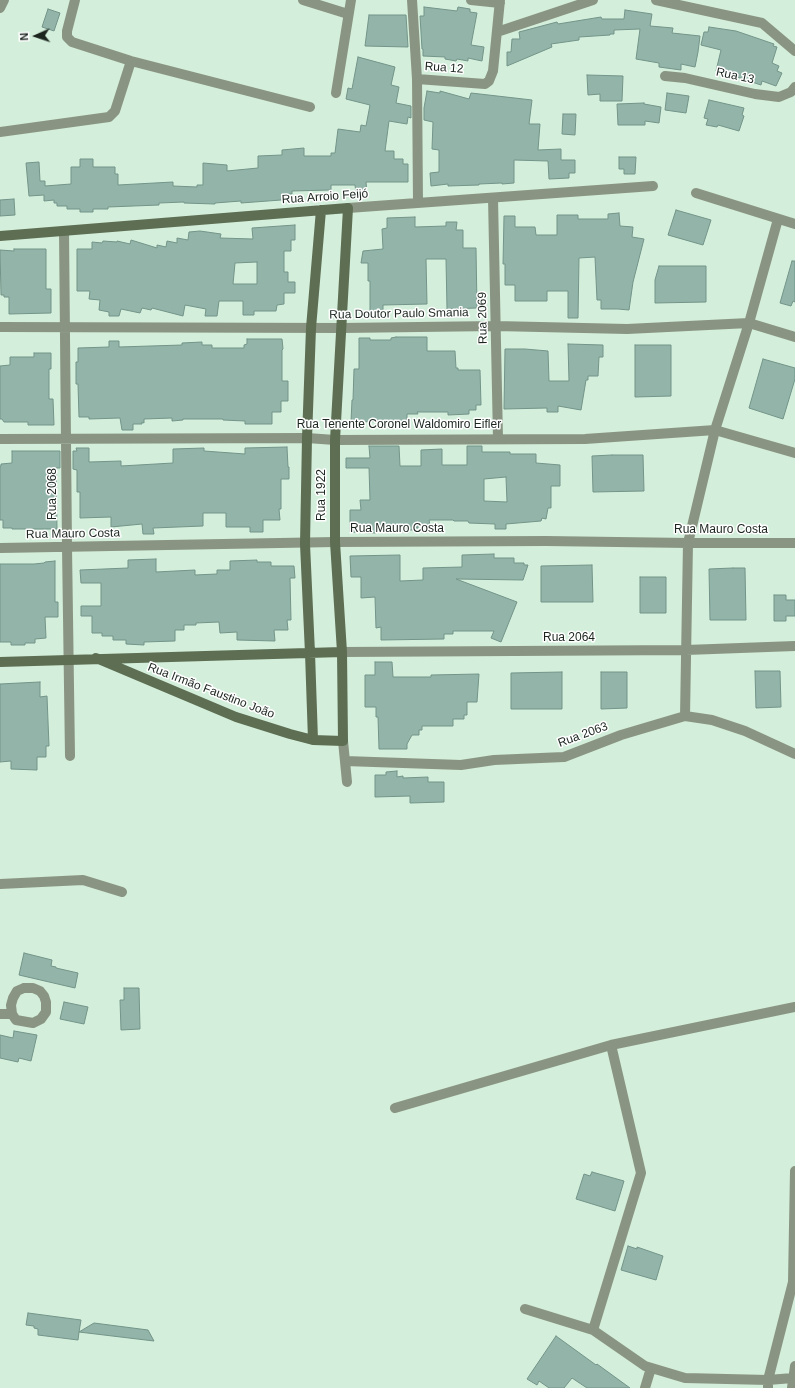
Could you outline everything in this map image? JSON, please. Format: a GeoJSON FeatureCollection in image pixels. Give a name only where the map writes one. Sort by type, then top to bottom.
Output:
{"type":"FeatureCollection","features":[{"type":"Feature","properties":{"kind":"street"},"geometry":{"type":"LineString","coordinates":[[0,8],[4,0]]}},
{"type":"Feature","properties":{"kind":"street"},"geometry":{"type":"LineString","coordinates":[[75,0],[67,31],[67,38],[72,42],[131,61],[310,107]]}},
{"type":"Feature","properties":{"kind":"street"},"geometry":{"type":"LineString","coordinates":[[303,0],[348,14]]}},
{"type":"Feature","properties":{"kind":"street"},"geometry":{"type":"LineString","coordinates":[[336,93],[350,0]]}},
{"type":"Feature","properties":{"kind":"street"},"geometry":{"type":"LineString","coordinates":[[412,0],[417,79]]}},
{"type":"Feature","properties":{"kind":"street"},"geometry":{"type":"LineString","coordinates":[[471,0],[500,2]]}},
{"type":"Feature","properties":{"kind":"street"},"geometry":{"type":"LineString","coordinates":[[497,32],[593,0]]}},
{"type":"Feature","properties":{"kind":"street"},"geometry":{"type":"LineString","coordinates":[[656,0],[762,23],[795,51]]}},
{"type":"Feature","properties":{"kind":"street","name":"Rua 12"},"geometry":{"type":"LineString","coordinates":[[418,203],[417,79],[485,84],[489,81],[493,72],[500,2]]}},
{"type":"Feature","properties":{"kind":"street"},"geometry":{"type":"LineString","coordinates":[[0,132],[109,117],[115,111],[131,61]]}},
{"type":"Feature","properties":{"kind":"street","name":"Rua 13"},"geometry":{"type":"LineString","coordinates":[[665,76],[685,78],[755,94],[779,97],[791,92],[795,87]]}},
{"type":"Feature","properties":{"kind":"street","name":"Rua Arroio Feijó"},"geometry":{"type":"LineString","coordinates":[[0,236],[321,210],[652,186]]}},
{"type":"Feature","properties":{"kind":"street"},"geometry":{"type":"LineString","coordinates":[[696,193],[795,224]]}},
{"type":"Feature","properties":{"kind":"street","name":"Rua 2069"},"geometry":{"type":"LineString","coordinates":[[493,198],[498,439]]}},
{"type":"Feature","properties":{"kind":"street","name":"Rua 1922"},"geometry":{"type":"LineString","coordinates":[[347,782],[343,741],[342,652],[335,542],[335,440],[348,208]]}},
{"type":"Feature","properties":{"kind":"street","name":"Rua 1922"},"geometry":{"type":"LineString","coordinates":[[313,740],[305,544],[311,328],[321,210]]}},
{"type":"Feature","properties":{"kind":"street"},"geometry":{"type":"LineString","coordinates":[[685,716],[688,543],[715,430],[749,323],[778,219]]}},
{"type":"Feature","properties":{"kind":"street","name":"Rua 2068"},"geometry":{"type":"LineString","coordinates":[[64,231],[70,756]]}},
{"type":"Feature","properties":{"kind":"street","name":"Rua Doutor Paulo Smania"},"geometry":{"type":"LineString","coordinates":[[0,327],[342,328],[496,326],[627,328],[749,323],[795,337]]}},
{"type":"Feature","properties":{"kind":"street","name":"Rua Tenente Coronel Waldomiro Eifler"},"geometry":{"type":"LineString","coordinates":[[0,439],[585,439],[715,430],[795,453]]}},
{"type":"Feature","properties":{"kind":"street","name":"Rua Mauro Costa"},"geometry":{"type":"LineString","coordinates":[[0,548],[305,544],[335,542],[546,541],[795,543]]}},
{"type":"Feature","properties":{"kind":"street","name":"Rua 2064"},"geometry":{"type":"LineString","coordinates":[[342,652],[686,650],[795,646]]}},
{"type":"Feature","properties":{"kind":"street","name":"Rua Irmão Faustino João"},"geometry":{"type":"LineString","coordinates":[[0,662],[342,652]]}},
{"type":"Feature","properties":{"kind":"street","name":"Rua Irmão Faustino João"},"geometry":{"type":"LineString","coordinates":[[96,658],[236,717],[313,740],[343,741]]}},
{"type":"Feature","properties":{"kind":"street","name":"Rua 2063"},"geometry":{"type":"LineString","coordinates":[[345,762],[461,765],[494,760],[564,757],[621,735],[685,716],[712,720],[745,731],[795,754]]}},
{"type":"Feature","properties":{"kind":"street"},"geometry":{"type":"LineString","coordinates":[[0,884],[83,880],[122,892]]}},
{"type":"Feature","properties":{"kind":"street"},"geometry":{"type":"LineString","coordinates":[[395,1108],[611,1045],[795,1007]]}},
{"type":"Feature","properties":{"kind":"street"},"geometry":{"type":"LineString","coordinates":[[0,1014],[12,1014]]}},
{"type":"Feature","properties":{"kind":"street"},"geometry":{"type":"LineString","coordinates":[[593,1330],[641,1173],[611,1045]]}},
{"type":"Feature","properties":{"kind":"street"},"geometry":{"type":"LineString","coordinates":[[768,1384],[793,1282],[795,1171]]}},
{"type":"Feature","properties":{"kind":"street"},"geometry":{"type":"LineString","coordinates":[[524,1309],[593,1330],[645,1366],[685,1378],[768,1384],[792,1383],[795,1366]]}},
{"type":"Feature","properties":{"kind":"street"},"geometry":{"type":"LineString","coordinates":[[645,1388],[651,1368]]}},
{"type":"Feature","properties":{"kind":"building"},"geometry":{"type":"Polygon","coordinates":[[[424,7],[457,11],[458,7],[470,9],[470,12],[477,13],[471,45],[484,47],[482,61],[468,58],[468,61],[457,59],[456,61],[445,59],[445,57],[423,56],[420,16],[424,16],[424,7]]]}},
{"type":"Feature","properties":{"kind":"building"},"geometry":{"type":"Polygon","coordinates":[[[48,9],[60,13],[54,31],[42,27],[48,9]]]}},
{"type":"Feature","properties":{"kind":"building"},"geometry":{"type":"Polygon","coordinates":[[[625,10],[652,14],[650,26],[673,28],[672,33],[700,36],[695,67],[681,64],[681,70],[659,67],[659,63],[636,59],[640,29],[614,30],[614,34],[610,35],[579,37],[579,40],[551,44],[552,47],[507,66],[507,52],[511,52],[512,39],[520,39],[519,32],[557,22],[558,24],[601,17],[602,19],[624,19],[625,10]]]}},
{"type":"Feature","properties":{"kind":"building"},"geometry":{"type":"Polygon","coordinates":[[[369,15],[406,15],[408,47],[365,46],[369,15]]]}},
{"type":"Feature","properties":{"kind":"building"},"geometry":{"type":"Polygon","coordinates":[[[709,27],[736,31],[774,44],[773,46],[777,47],[772,63],[779,66],[777,71],[782,73],[776,86],[762,81],[761,85],[737,76],[716,71],[721,50],[701,45],[704,32],[708,32],[709,27]]]}},
{"type":"Feature","properties":{"kind":"building"},"geometry":{"type":"Polygon","coordinates":[[[358,57],[395,67],[391,85],[399,87],[396,103],[411,106],[411,118],[408,117],[407,124],[389,121],[385,151],[394,151],[394,159],[403,159],[403,164],[408,164],[408,182],[366,182],[367,193],[356,193],[355,185],[331,185],[331,190],[292,191],[292,194],[286,194],[286,199],[281,200],[241,203],[241,201],[215,204],[184,202],[159,203],[159,205],[93,209],[93,212],[80,212],[80,209],[67,209],[67,206],[57,206],[57,203],[54,203],[54,200],[44,201],[44,195],[29,196],[26,163],[39,162],[40,181],[45,181],[45,186],[71,184],[71,167],[80,167],[80,159],[93,159],[93,167],[115,167],[115,174],[118,174],[118,185],[173,182],[173,186],[197,187],[197,185],[203,185],[203,163],[227,165],[227,171],[258,168],[258,156],[282,155],[282,150],[304,148],[304,156],[331,156],[331,153],[335,153],[338,129],[360,132],[361,125],[366,126],[370,105],[346,99],[348,88],[352,89],[358,57]]]}},
{"type":"Feature","properties":{"kind":"building"},"geometry":{"type":"Polygon","coordinates":[[[587,75],[623,76],[622,101],[600,101],[600,94],[588,95],[587,75]]]}},
{"type":"Feature","properties":{"kind":"building"},"geometry":{"type":"Polygon","coordinates":[[[427,91],[440,93],[440,91],[469,99],[471,93],[532,100],[529,124],[540,124],[538,150],[561,149],[561,160],[575,160],[575,173],[569,173],[569,178],[549,179],[548,161],[514,160],[514,183],[448,186],[448,184],[431,186],[430,173],[439,172],[439,150],[432,149],[433,122],[424,120],[424,108],[427,91]]]}},
{"type":"Feature","properties":{"kind":"building"},"geometry":{"type":"Polygon","coordinates":[[[667,93],[689,96],[686,113],[665,110],[667,93]]]}},
{"type":"Feature","properties":{"kind":"building"},"geometry":{"type":"Polygon","coordinates":[[[709,100],[744,108],[742,115],[744,116],[739,131],[718,125],[717,127],[706,125],[708,119],[704,118],[709,100]]]}},
{"type":"Feature","properties":{"kind":"building"},"geometry":{"type":"Polygon","coordinates":[[[644,103],[661,107],[659,123],[645,121],[645,125],[618,125],[617,104],[644,103]]]}},
{"type":"Feature","properties":{"kind":"building"},"geometry":{"type":"Polygon","coordinates":[[[563,114],[576,114],[575,135],[562,134],[563,114]]]}},
{"type":"Feature","properties":{"kind":"building"},"geometry":{"type":"Polygon","coordinates":[[[619,157],[636,157],[635,174],[624,174],[624,169],[619,169],[619,157]]]}},
{"type":"Feature","properties":{"kind":"building"},"geometry":{"type":"Polygon","coordinates":[[[14,199],[15,215],[0,216],[0,200],[14,199]]]}},
{"type":"Feature","properties":{"kind":"building"},"geometry":{"type":"Polygon","coordinates":[[[676,210],[711,220],[703,245],[668,235],[676,210]]]}},
{"type":"Feature","properties":{"kind":"building"},"geometry":{"type":"Polygon","coordinates":[[[619,213],[620,226],[633,227],[632,237],[644,239],[633,282],[629,310],[601,309],[601,300],[597,300],[595,257],[579,258],[578,318],[568,318],[568,291],[547,291],[547,301],[515,301],[515,285],[505,285],[505,264],[503,264],[504,216],[515,216],[515,227],[535,227],[536,235],[557,235],[557,215],[578,215],[578,219],[608,219],[608,214],[619,213]]]}},
{"type":"Feature","properties":{"kind":"building"},"geometry":{"type":"Polygon","coordinates":[[[415,217],[415,227],[446,226],[446,222],[457,222],[456,230],[463,230],[463,248],[476,248],[477,308],[447,309],[446,259],[426,259],[427,304],[383,305],[383,313],[370,313],[370,281],[368,281],[368,263],[361,263],[363,251],[383,249],[382,229],[387,228],[387,218],[415,217]]]}},
{"type":"Feature","properties":{"kind":"building"},"geometry":{"type":"Polygon","coordinates":[[[295,225],[295,240],[291,240],[291,251],[284,251],[284,272],[288,272],[288,282],[295,282],[295,293],[284,293],[284,304],[277,305],[276,311],[254,311],[254,315],[243,315],[243,301],[219,301],[217,316],[205,316],[206,309],[185,305],[183,316],[152,308],[151,310],[142,308],[140,313],[121,309],[119,316],[109,316],[109,312],[99,310],[100,300],[89,299],[90,291],[77,291],[77,249],[92,249],[92,242],[102,243],[103,241],[117,241],[130,244],[131,240],[157,248],[157,245],[166,247],[167,241],[177,243],[177,238],[188,240],[189,232],[200,231],[221,234],[220,238],[253,239],[252,228],[295,225]],[[257,262],[235,263],[233,284],[257,284],[257,262]]]}},
{"type":"Feature","properties":{"kind":"building"},"geometry":{"type":"Polygon","coordinates":[[[14,249],[46,249],[46,289],[51,289],[51,313],[9,314],[9,297],[4,297],[4,295],[1,295],[0,250],[14,251],[14,249]]]}},
{"type":"Feature","properties":{"kind":"building"},"geometry":{"type":"Polygon","coordinates":[[[792,261],[795,261],[795,302],[793,301],[791,306],[780,303],[792,261]]]}},
{"type":"Feature","properties":{"kind":"building"},"geometry":{"type":"Polygon","coordinates":[[[659,266],[706,266],[706,302],[655,303],[655,280],[659,266]]]}},
{"type":"Feature","properties":{"kind":"building"},"geometry":{"type":"Polygon","coordinates":[[[427,337],[427,351],[455,351],[456,368],[458,368],[458,370],[480,370],[481,405],[476,405],[476,410],[469,410],[469,414],[448,415],[448,412],[417,412],[418,414],[407,414],[407,421],[351,422],[354,369],[359,369],[359,338],[370,338],[370,340],[391,340],[391,338],[427,337]]]}},
{"type":"Feature","properties":{"kind":"building"},"geometry":{"type":"Polygon","coordinates":[[[247,339],[282,339],[282,381],[288,381],[288,401],[281,401],[281,412],[272,412],[272,424],[245,424],[245,421],[223,419],[183,419],[172,421],[172,418],[144,419],[144,423],[142,422],[142,424],[133,424],[133,430],[122,430],[120,418],[89,419],[89,417],[79,417],[78,384],[76,384],[76,362],[78,362],[78,348],[109,347],[109,341],[119,341],[119,347],[182,345],[182,343],[202,342],[202,345],[212,345],[212,348],[244,348],[244,345],[247,344],[247,339]]]}},
{"type":"Feature","properties":{"kind":"building"},"geometry":{"type":"Polygon","coordinates":[[[568,344],[603,345],[603,357],[599,357],[598,376],[588,376],[588,380],[586,380],[581,410],[558,406],[558,412],[547,412],[547,408],[504,409],[505,349],[548,351],[549,381],[569,381],[568,344]]]}},
{"type":"Feature","properties":{"kind":"building"},"geometry":{"type":"Polygon","coordinates":[[[635,345],[671,345],[671,396],[635,397],[635,345]]]}},
{"type":"Feature","properties":{"kind":"building"},"geometry":{"type":"Polygon","coordinates":[[[34,353],[51,353],[51,369],[49,369],[49,399],[53,399],[54,425],[28,425],[28,422],[4,422],[0,419],[0,366],[10,365],[10,357],[34,357],[34,353]]]}},
{"type":"Feature","properties":{"kind":"building"},"geometry":{"type":"Polygon","coordinates":[[[763,359],[795,368],[795,379],[783,419],[749,408],[763,359]]]}},
{"type":"Feature","properties":{"kind":"building"},"geometry":{"type":"Polygon","coordinates":[[[369,446],[399,446],[400,466],[421,466],[421,450],[442,449],[442,465],[467,465],[467,446],[482,446],[482,452],[536,454],[536,463],[560,465],[560,486],[551,486],[551,508],[548,508],[546,519],[542,518],[541,521],[506,524],[506,529],[495,529],[495,524],[469,523],[468,521],[453,520],[429,520],[430,525],[418,525],[418,528],[413,528],[413,530],[401,530],[401,526],[376,527],[376,533],[350,532],[350,510],[361,510],[360,500],[370,500],[369,468],[346,468],[346,458],[370,458],[369,446]],[[506,477],[484,479],[484,501],[507,502],[506,477]]]}},
{"type":"Feature","properties":{"kind":"building"},"geometry":{"type":"Polygon","coordinates":[[[287,447],[289,479],[281,479],[281,509],[279,509],[280,520],[263,520],[263,532],[250,532],[250,527],[226,527],[226,513],[203,513],[203,526],[153,528],[154,534],[143,534],[142,524],[111,527],[111,517],[80,518],[80,492],[77,492],[77,470],[73,469],[73,451],[77,451],[76,448],[89,448],[89,462],[121,461],[121,466],[173,463],[173,449],[204,448],[204,451],[245,454],[245,448],[287,447]]]}},
{"type":"Feature","properties":{"kind":"building"},"geometry":{"type":"Polygon","coordinates":[[[12,451],[60,451],[60,468],[56,468],[57,529],[3,528],[3,520],[0,520],[0,466],[1,464],[12,463],[12,451]]]}},
{"type":"Feature","properties":{"kind":"building"},"geometry":{"type":"Polygon","coordinates":[[[643,455],[644,491],[593,492],[592,456],[643,455]]]}},
{"type":"Feature","properties":{"kind":"building"},"geometry":{"type":"Polygon","coordinates":[[[494,554],[494,558],[514,558],[514,563],[524,563],[524,565],[528,565],[523,580],[456,579],[517,602],[501,642],[491,638],[494,631],[453,631],[453,634],[444,634],[444,639],[381,640],[381,627],[376,628],[375,597],[361,598],[361,577],[351,577],[350,556],[400,555],[400,581],[423,580],[423,568],[462,567],[462,555],[494,554]]]}},
{"type":"Feature","properties":{"kind":"building"},"geometry":{"type":"Polygon","coordinates":[[[156,559],[156,572],[195,570],[195,575],[217,574],[217,570],[230,570],[230,561],[257,560],[257,562],[271,562],[271,566],[294,566],[295,578],[290,578],[291,620],[287,620],[288,630],[274,630],[275,641],[237,640],[237,632],[220,633],[219,622],[196,623],[196,625],[184,625],[184,630],[175,630],[175,641],[144,642],[144,645],[126,644],[126,640],[113,640],[113,636],[102,636],[102,633],[92,633],[92,616],[81,616],[81,606],[101,606],[101,583],[81,583],[80,570],[128,568],[128,560],[156,559]]]}},
{"type":"Feature","properties":{"kind":"building"},"geometry":{"type":"Polygon","coordinates":[[[55,561],[55,602],[58,602],[58,617],[45,617],[46,638],[35,639],[35,643],[25,643],[25,645],[11,645],[11,642],[0,642],[0,564],[34,564],[55,561]]]}},
{"type":"Feature","properties":{"kind":"building"},"geometry":{"type":"Polygon","coordinates":[[[592,565],[593,602],[541,602],[541,566],[592,565]]]}},
{"type":"Feature","properties":{"kind":"building"},"geometry":{"type":"Polygon","coordinates":[[[745,568],[746,620],[710,620],[709,569],[745,568]]]}},
{"type":"Feature","properties":{"kind":"building"},"geometry":{"type":"Polygon","coordinates":[[[640,577],[666,577],[666,613],[640,613],[640,577]]]}},
{"type":"Feature","properties":{"kind":"building"},"geometry":{"type":"Polygon","coordinates":[[[774,595],[786,595],[786,600],[795,600],[795,616],[786,616],[786,621],[774,621],[774,595]]]}},
{"type":"Feature","properties":{"kind":"building"},"geometry":{"type":"Polygon","coordinates":[[[375,662],[392,662],[393,677],[431,677],[431,675],[479,674],[477,702],[467,702],[467,715],[464,715],[464,719],[453,719],[453,726],[422,726],[422,730],[419,730],[419,735],[412,735],[407,744],[407,749],[379,749],[378,717],[376,717],[376,707],[365,707],[365,675],[375,675],[375,662]]]}},
{"type":"Feature","properties":{"kind":"building"},"geometry":{"type":"Polygon","coordinates":[[[755,671],[780,671],[781,707],[756,708],[755,671]]]}},
{"type":"Feature","properties":{"kind":"building"},"geometry":{"type":"Polygon","coordinates":[[[562,672],[562,709],[511,709],[511,673],[562,672]]]}},
{"type":"Feature","properties":{"kind":"building"},"geometry":{"type":"Polygon","coordinates":[[[601,672],[627,672],[627,708],[601,709],[601,672]]]}},
{"type":"Feature","properties":{"kind":"building"},"geometry":{"type":"Polygon","coordinates":[[[40,682],[40,697],[47,696],[49,746],[46,746],[46,757],[37,757],[37,770],[11,769],[11,761],[0,762],[0,684],[40,682]]]}},
{"type":"Feature","properties":{"kind":"building"},"geometry":{"type":"Polygon","coordinates":[[[397,771],[397,777],[428,777],[428,782],[444,782],[444,802],[410,803],[410,796],[375,797],[375,775],[386,775],[386,772],[397,771]]]}},
{"type":"Feature","properties":{"kind":"building"},"geometry":{"type":"Polygon","coordinates":[[[24,953],[52,960],[51,966],[78,973],[75,988],[19,975],[24,953]]]}},
{"type":"Feature","properties":{"kind":"building"},"geometry":{"type":"Polygon","coordinates":[[[124,988],[139,988],[140,1029],[121,1030],[120,1000],[124,1000],[124,988]]]}},
{"type":"Feature","properties":{"kind":"building"},"geometry":{"type":"Polygon","coordinates":[[[64,1002],[88,1007],[84,1024],[60,1019],[64,1002]]]}},
{"type":"Feature","properties":{"kind":"building"},"geometry":{"type":"Polygon","coordinates":[[[14,1031],[37,1035],[31,1061],[19,1058],[18,1062],[0,1058],[0,1035],[13,1038],[14,1031]]]}},
{"type":"Feature","properties":{"kind":"building"},"geometry":{"type":"Polygon","coordinates":[[[592,1172],[624,1181],[615,1211],[576,1199],[584,1174],[590,1176],[592,1172]]]}},
{"type":"Feature","properties":{"kind":"building"},"geometry":{"type":"Polygon","coordinates":[[[628,1246],[637,1249],[637,1247],[663,1256],[656,1280],[621,1270],[628,1246]]]}},
{"type":"Feature","properties":{"kind":"building"},"geometry":{"type":"Polygon","coordinates":[[[28,1313],[81,1320],[78,1340],[38,1335],[38,1329],[34,1328],[34,1326],[26,1325],[28,1313]]]}},
{"type":"Feature","properties":{"kind":"building"},"geometry":{"type":"Polygon","coordinates":[[[94,1323],[148,1330],[154,1341],[79,1332],[94,1323]]]}},
{"type":"Feature","properties":{"kind":"building"},"geometry":{"type":"Polygon","coordinates":[[[556,1336],[630,1388],[587,1388],[572,1378],[564,1388],[549,1388],[539,1381],[537,1385],[527,1379],[556,1336]]]}}]}
